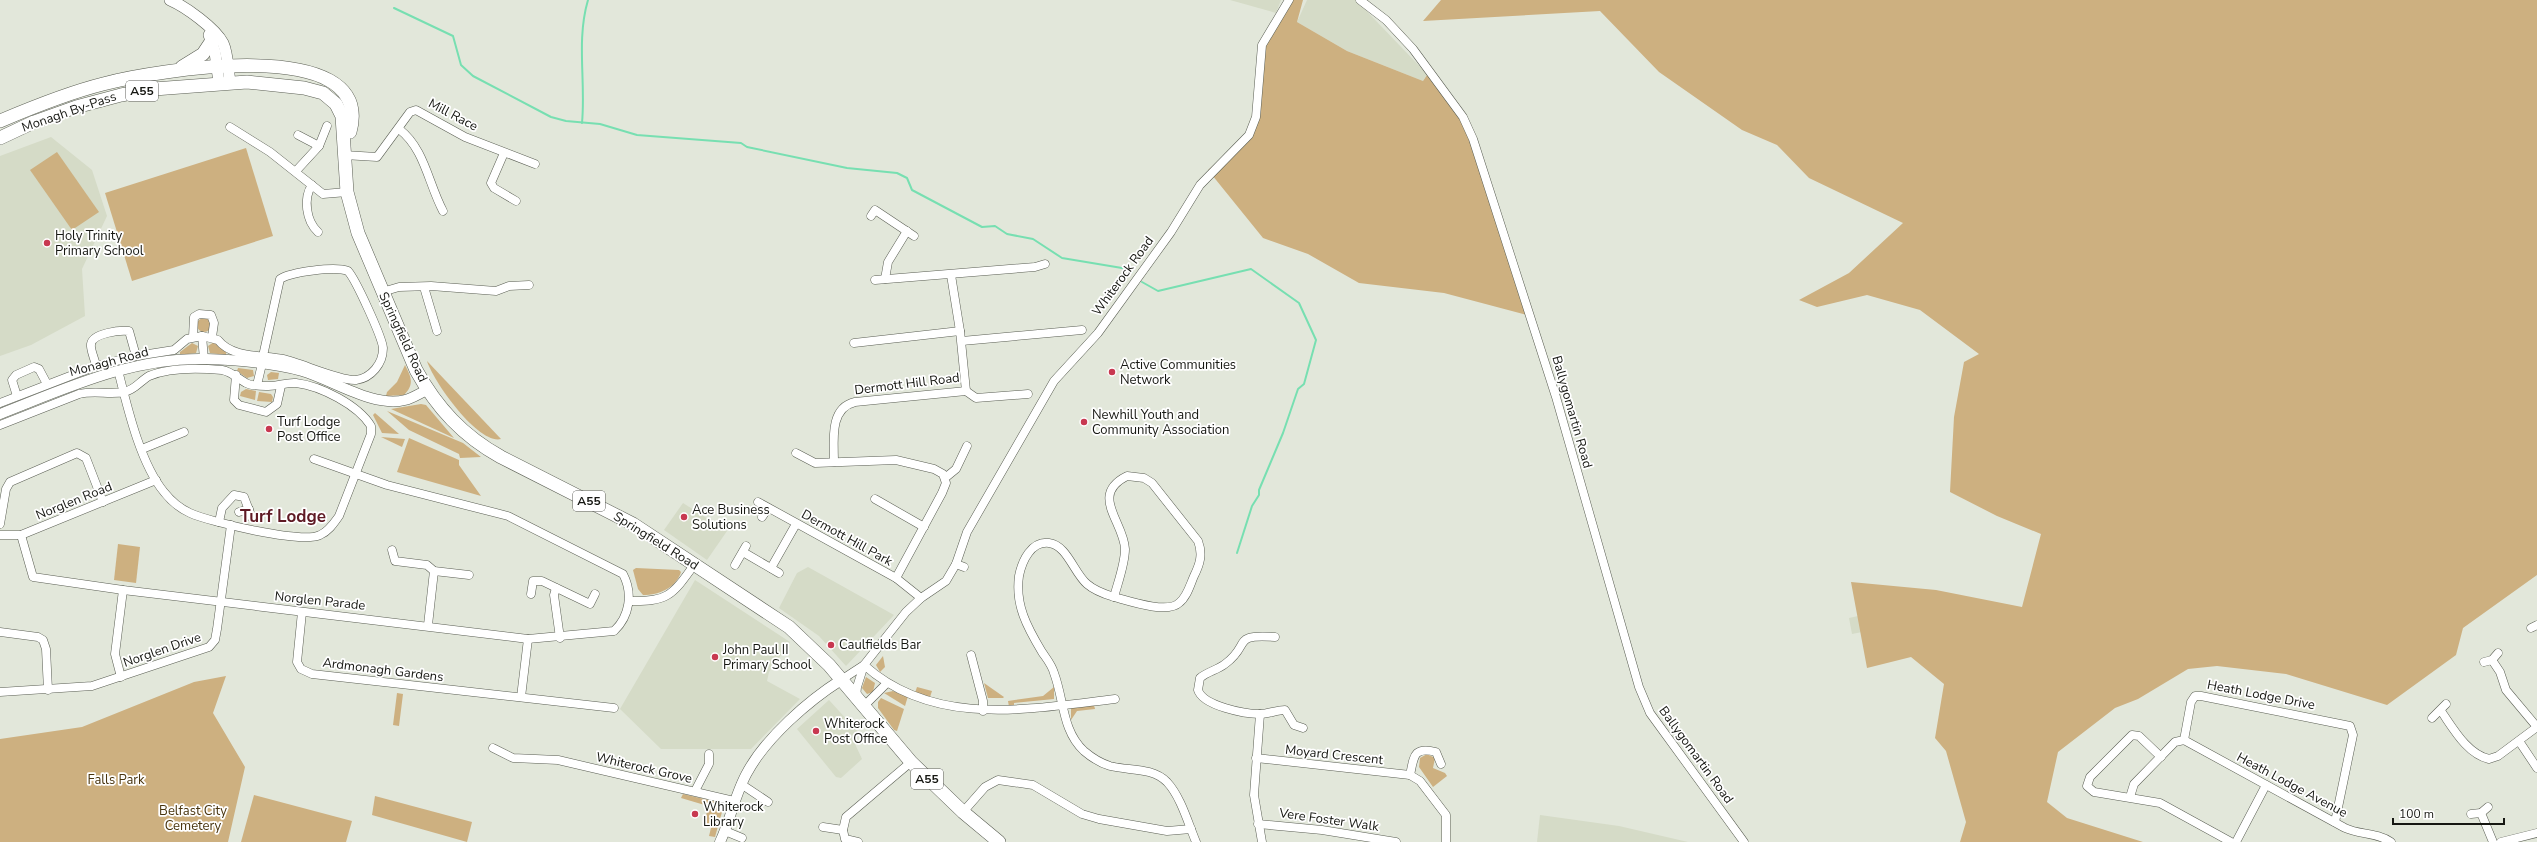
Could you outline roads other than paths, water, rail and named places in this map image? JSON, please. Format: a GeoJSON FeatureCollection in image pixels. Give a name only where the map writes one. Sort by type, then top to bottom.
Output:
{"type":"FeatureCollection","features":[{"type":"Feature","properties":{"kind":"highway"},"geometry":{"type":"LineString","coordinates":[[172,70],[184,66],[203,54],[212,42]]}},
{"type":"Feature","properties":{"kind":"highway","name":"Monagh By-Pass"},"geometry":{"type":"LineString","coordinates":[[0,121],[52,100],[91,87],[172,70],[222,66],[253,66],[315,74],[330,79],[341,88],[351,109],[351,129],[344,153]]}},
{"type":"Feature","properties":{"kind":"highway","name":"Monagh By-Pass"},"geometry":{"type":"LineString","coordinates":[[0,138],[69,110],[121,95],[224,83],[292,86],[323,93],[336,104],[342,116],[344,153]]}},
{"type":"Feature","properties":{"kind":"highway","name":"Springfield Road"},"geometry":{"type":"LineString","coordinates":[[344,153],[347,192],[358,232],[382,292],[427,390],[456,425],[483,448],[633,524],[789,627],[810,645],[911,762],[963,812],[999,842]]}},
{"type":"Feature","properties":{"kind":"main road"},"geometry":{"type":"LineString","coordinates":[[170,0],[189,11],[218,36],[226,52],[236,60],[253,66]]}},
{"type":"Feature","properties":{"kind":"main road"},"geometry":{"type":"LineString","coordinates":[[205,25],[222,66],[224,83]]}},
{"type":"Feature","properties":{"kind":"main road"},"geometry":{"type":"LineString","coordinates":[[222,66],[226,52]]}},
{"type":"Feature","properties":{"kind":"street","name":"Whiterock Road"},"geometry":{"type":"LineString","coordinates":[[720,842],[741,784],[748,770],[766,746],[801,710],[864,665],[896,624],[921,598],[946,581],[960,566],[967,532],[1054,381],[1098,333],[1172,232],[1200,185],[1249,135],[1256,117],[1262,45],[1289,0]]}},
{"type":"Feature","properties":{"kind":"street","name":"Ballygomartin Road"},"geometry":{"type":"LineString","coordinates":[[1360,0],[1386,20],[1413,49],[1463,117],[1473,139],[1516,267],[1556,397],[1639,687],[1650,714],[1744,842]]}},
{"type":"Feature","properties":{"kind":"street","name":"Mill Race"},"geometry":{"type":"LineString","coordinates":[[344,153],[375,158],[399,129],[410,112],[416,110],[465,137],[535,164]]}},
{"type":"Feature","properties":{"kind":"street"},"geometry":{"type":"LineString","coordinates":[[296,171],[319,146],[327,126]]}},
{"type":"Feature","properties":{"kind":"street"},"geometry":{"type":"LineString","coordinates":[[230,127],[296,171],[323,194],[347,192]]}},
{"type":"Feature","properties":{"kind":"street"},"geometry":{"type":"LineString","coordinates":[[399,129],[416,146],[431,187],[443,211]]}},
{"type":"Feature","properties":{"kind":"street"},"geometry":{"type":"LineString","coordinates":[[298,135],[319,146]]}},
{"type":"Feature","properties":{"kind":"street"},"geometry":{"type":"LineString","coordinates":[[504,152],[491,183],[494,188],[516,201]]}},
{"type":"Feature","properties":{"kind":"street"},"geometry":{"type":"LineString","coordinates":[[312,185],[306,194],[306,204],[311,222],[318,232]]}},
{"type":"Feature","properties":{"kind":"street"},"geometry":{"type":"LineString","coordinates":[[871,216],[875,210],[910,233],[888,262],[885,280]]}},
{"type":"Feature","properties":{"kind":"street"},"geometry":{"type":"LineString","coordinates":[[875,280],[951,275],[1035,267],[1045,264]]}},
{"type":"Feature","properties":{"kind":"street"},"geometry":{"type":"LineString","coordinates":[[193,337],[192,324],[194,317],[199,314],[211,315],[214,324],[212,337],[231,351],[262,360],[309,366],[354,380],[372,373],[381,358],[383,347],[352,275],[342,269],[290,274],[280,279],[262,360],[257,385]]}},
{"type":"Feature","properties":{"kind":"street","name":"Dermott Hill Road"},"geometry":{"type":"LineString","coordinates":[[834,462],[836,422],[839,411],[844,406],[855,402],[966,391],[962,341],[951,275]]}},
{"type":"Feature","properties":{"kind":"street"},"geometry":{"type":"LineString","coordinates":[[382,292],[399,287],[496,291],[509,286],[529,285]]}},
{"type":"Feature","properties":{"kind":"street"},"geometry":{"type":"LineString","coordinates":[[424,287],[438,331]]}},
{"type":"Feature","properties":{"kind":"street","name":"Monagh Road"},"geometry":{"type":"LineString","coordinates":[[96,366],[91,346],[92,341],[98,337],[122,330],[129,332],[136,356]]}},
{"type":"Feature","properties":{"kind":"street"},"geometry":{"type":"LineString","coordinates":[[962,341],[1082,330]]}},
{"type":"Feature","properties":{"kind":"street"},"geometry":{"type":"LineString","coordinates":[[854,343],[960,331]]}},
{"type":"Feature","properties":{"kind":"street"},"geometry":{"type":"LineString","coordinates":[[202,336],[204,359]]}},
{"type":"Feature","properties":{"kind":"street","name":"Monagh Road"},"geometry":{"type":"LineString","coordinates":[[0,403],[96,366],[136,356],[174,350],[187,339],[193,337],[212,337]]}},
{"type":"Feature","properties":{"kind":"street","name":"Monagh Road"},"geometry":{"type":"LineString","coordinates":[[0,414],[75,384],[118,370],[158,362],[204,359],[262,360],[301,371],[384,401],[406,400],[427,390]]}},
{"type":"Feature","properties":{"kind":"street"},"geometry":{"type":"LineString","coordinates":[[17,396],[12,380],[16,375],[34,367],[39,368],[47,384]]}},
{"type":"Feature","properties":{"kind":"street"},"geometry":{"type":"LineString","coordinates":[[118,370],[134,427],[156,480],[163,492],[181,508],[231,525],[298,537],[320,535],[331,527],[339,516],[355,476],[314,459]]}},
{"type":"Feature","properties":{"kind":"street","name":"Monagh Road"},"geometry":{"type":"LineString","coordinates":[[0,425],[79,394],[91,391],[124,392],[133,390],[148,377],[167,371],[211,370],[236,375],[247,383],[257,385],[281,386],[298,384],[315,388],[353,408],[368,420],[371,426],[371,434],[355,476]]}},
{"type":"Feature","properties":{"kind":"street"},"geometry":{"type":"LineString","coordinates":[[236,375],[234,400],[239,405],[266,412],[277,404],[281,386]]}},
{"type":"Feature","properties":{"kind":"street"},"geometry":{"type":"LineString","coordinates":[[966,391],[976,398],[1028,394]]}},
{"type":"Feature","properties":{"kind":"street"},"geometry":{"type":"LineString","coordinates":[[142,449],[184,432]]}},
{"type":"Feature","properties":{"kind":"street"},"geometry":{"type":"LineString","coordinates":[[896,578],[942,493],[945,478],[956,469],[967,446]]}},
{"type":"Feature","properties":{"kind":"street"},"geometry":{"type":"LineString","coordinates":[[0,524],[6,489],[10,482],[77,453],[86,458],[103,502]]}},
{"type":"Feature","properties":{"kind":"street"},"geometry":{"type":"LineString","coordinates":[[796,453],[812,462],[896,460],[939,470],[945,478]]}},
{"type":"Feature","properties":{"kind":"street","name":"Norglen Parade"},"geometry":{"type":"LineString","coordinates":[[20,536],[33,577],[123,590],[302,612],[428,625],[528,639],[560,638],[614,631],[621,624],[627,613],[629,601],[628,584],[623,574],[518,520],[355,476]]}},
{"type":"Feature","properties":{"kind":"street"},"geometry":{"type":"LineString","coordinates":[[1114,597],[1125,549],[1123,538],[1110,507],[1109,498],[1111,490],[1120,480],[1135,476],[1152,483],[1198,541],[1201,558],[1185,597],[1174,607],[1163,608],[1114,597],[1100,592],[1086,583],[1057,545],[1041,543],[1033,548],[1025,558],[1020,573],[1017,591],[1019,607],[1026,625],[1054,671],[1062,705],[1073,738],[1084,751],[1109,766],[1148,772],[1160,776],[1171,788],[1196,842]]}},
{"type":"Feature","properties":{"kind":"street","name":"Norglen Road"},"geometry":{"type":"LineString","coordinates":[[0,535],[20,536],[156,480]]}},
{"type":"Feature","properties":{"kind":"street"},"geometry":{"type":"LineString","coordinates":[[219,522],[222,508],[234,495],[244,497],[252,518]]}},
{"type":"Feature","properties":{"kind":"street"},"geometry":{"type":"LineString","coordinates":[[875,499],[924,528]]}},
{"type":"Feature","properties":{"kind":"street","name":"Dermott Hill Park"},"geometry":{"type":"LineString","coordinates":[[758,502],[896,578],[921,598]]}},
{"type":"Feature","properties":{"kind":"street"},"geometry":{"type":"LineString","coordinates":[[762,517],[768,508]]}},
{"type":"Feature","properties":{"kind":"street"},"geometry":{"type":"LineString","coordinates":[[240,512],[249,509]]}},
{"type":"Feature","properties":{"kind":"street"},"geometry":{"type":"LineString","coordinates":[[771,568],[796,524]]}},
{"type":"Feature","properties":{"kind":"street","name":"Norglen Drive"},"geometry":{"type":"LineString","coordinates":[[0,692],[92,686],[209,647],[215,640],[231,525]]}},
{"type":"Feature","properties":{"kind":"street"},"geometry":{"type":"LineString","coordinates":[[735,565],[744,549],[779,573]]}},
{"type":"Feature","properties":{"kind":"street"},"geometry":{"type":"LineString","coordinates":[[392,550],[396,561],[426,565],[434,571],[469,575]]}},
{"type":"Feature","properties":{"kind":"street"},"geometry":{"type":"LineString","coordinates":[[629,601],[651,601],[663,599],[680,584],[694,565]]}},
{"type":"Feature","properties":{"kind":"street"},"geometry":{"type":"LineString","coordinates":[[428,625],[434,571]]}},
{"type":"Feature","properties":{"kind":"street"},"geometry":{"type":"LineString","coordinates":[[531,594],[533,581],[542,580],[590,604],[595,594]]}},
{"type":"Feature","properties":{"kind":"street"},"geometry":{"type":"LineString","coordinates":[[556,588],[554,595],[560,638]]}},
{"type":"Feature","properties":{"kind":"street"},"geometry":{"type":"LineString","coordinates":[[121,676],[115,654],[123,590]]}},
{"type":"Feature","properties":{"kind":"street","name":"Ardmonagh Gardens"},"geometry":{"type":"LineString","coordinates":[[302,612],[297,662],[301,669],[312,674],[614,708]]}},
{"type":"Feature","properties":{"kind":"street"},"geometry":{"type":"LineString","coordinates":[[0,632],[38,637],[43,640],[46,649],[48,690]]}},
{"type":"Feature","properties":{"kind":"street"},"geometry":{"type":"LineString","coordinates":[[1275,637],[1254,636],[1246,638],[1226,664],[1204,675],[1198,682],[1200,694],[1207,702],[1260,714],[1285,710],[1294,725],[1303,728]]}},
{"type":"Feature","properties":{"kind":"street"},"geometry":{"type":"LineString","coordinates":[[521,698],[528,639]]}},
{"type":"Feature","properties":{"kind":"street"},"geometry":{"type":"LineString","coordinates":[[2441,711],[2467,745],[2484,758],[2494,758],[2537,727],[2506,690],[2488,661],[2498,653]]}},
{"type":"Feature","properties":{"kind":"street"},"geometry":{"type":"LineString","coordinates":[[971,655],[983,700],[983,711]]}},
{"type":"Feature","properties":{"kind":"street"},"geometry":{"type":"LineString","coordinates":[[887,683],[860,703],[857,687],[864,665],[887,683],[918,698],[964,709],[983,711],[1115,699]]}},
{"type":"Feature","properties":{"kind":"street","name":"Heath Lodge Drive"},"geometry":{"type":"LineString","coordinates":[[2184,740],[2191,702],[2198,696],[2350,726],[2353,735],[2335,822]]}},
{"type":"Feature","properties":{"kind":"street"},"geometry":{"type":"LineString","coordinates":[[2432,718],[2441,711],[2446,704]]}},
{"type":"Feature","properties":{"kind":"street"},"geometry":{"type":"LineString","coordinates":[[1260,714],[1254,795],[1262,842]]}},
{"type":"Feature","properties":{"kind":"street"},"geometry":{"type":"LineString","coordinates":[[2161,757],[2139,736],[2134,734],[2088,780],[2087,786],[2091,791],[2130,797],[2165,805],[2231,842]]}},
{"type":"Feature","properties":{"kind":"street"},"geometry":{"type":"LineString","coordinates":[[2130,797],[2134,784],[2175,742],[2184,740]]}},
{"type":"Feature","properties":{"kind":"street","name":"Heath Lodge Avenue"},"geometry":{"type":"LineString","coordinates":[[2184,740],[2351,831],[2375,834],[2391,842]]}},
{"type":"Feature","properties":{"kind":"street"},"geometry":{"type":"LineString","coordinates":[[2519,741],[2537,768]]}},
{"type":"Feature","properties":{"kind":"street","name":"Whiterock Grove"},"geometry":{"type":"LineString","coordinates":[[493,748],[513,758],[549,758],[734,801]]}},
{"type":"Feature","properties":{"kind":"street"},"geometry":{"type":"LineString","coordinates":[[1440,764],[1436,752],[1425,750],[1417,752],[1414,756],[1410,775],[1420,781],[1446,815],[1446,842]]}},
{"type":"Feature","properties":{"kind":"street"},"geometry":{"type":"LineString","coordinates":[[695,791],[709,764],[709,754]]}},
{"type":"Feature","properties":{"kind":"street","name":"Moyard Crescent"},"geometry":{"type":"LineString","coordinates":[[1256,758],[1410,775]]}},
{"type":"Feature","properties":{"kind":"street"},"geometry":{"type":"LineString","coordinates":[[858,842],[845,840],[843,830],[846,818],[911,762]]}},
{"type":"Feature","properties":{"kind":"street"},"geometry":{"type":"LineString","coordinates":[[963,812],[985,787],[998,780],[1032,785],[1077,811],[1099,819],[1167,831],[1191,829]]}},
{"type":"Feature","properties":{"kind":"street"},"geometry":{"type":"LineString","coordinates":[[741,784],[768,802]]}},
{"type":"Feature","properties":{"kind":"street"},"geometry":{"type":"LineString","coordinates":[[2236,842],[2266,785]]}},
{"type":"Feature","properties":{"kind":"street"},"geometry":{"type":"LineString","coordinates":[[2471,814],[2481,813],[2488,808]]}},
{"type":"Feature","properties":{"kind":"street"},"geometry":{"type":"LineString","coordinates":[[2481,813],[2493,842]]}},
{"type":"Feature","properties":{"kind":"street","name":"Vere Foster Walk"},"geometry":{"type":"LineString","coordinates":[[1258,824],[1322,830],[1396,842]]}},
{"type":"Feature","properties":{"kind":"street"},"geometry":{"type":"LineString","coordinates":[[823,827],[843,830]]}},
{"type":"Feature","properties":{"kind":"street"},"geometry":{"type":"LineString","coordinates":[[725,831],[742,838]]}},
{"type":"Feature","properties":{"kind":"street"},"geometry":{"type":"LineString","coordinates":[[2501,842],[2515,840],[2537,833]]}},
{"type":"Feature","properties":{"kind":"waterway"},"geometry":{"type":"LineString","coordinates":[[582,123],[582,46],[584,15],[588,0]]}},
{"type":"Feature","properties":{"kind":"waterway"},"geometry":{"type":"LineString","coordinates":[[394,8],[453,36],[461,65],[473,76],[551,117],[566,121],[600,124],[637,135],[741,143],[747,147],[847,168],[897,173],[907,178],[912,190],[982,227],[995,226],[1007,234],[1033,239],[1062,258],[1122,268],[1132,272]]}},
{"type":"Feature","properties":{"kind":"waterway"},"geometry":{"type":"LineString","coordinates":[[1142,282],[1158,291],[1251,269],[1299,303],[1316,340],[1304,384],[1298,389],[1283,433],[1259,490],[1259,495],[1252,506],[1237,553]]}},
{"type":"Feature","properties":{"kind":"place","name":"Holy Trinity Primary School"},"geometry":{"type":"Point","coordinates":[47,243]}},
{"type":"Feature","properties":{"kind":"place","name":"Active Communities Network"},"geometry":{"type":"Point","coordinates":[1112,372]}},
{"type":"Feature","properties":{"kind":"place","name":"Newhill Youth and Community Association"},"geometry":{"type":"Point","coordinates":[1084,422]}},
{"type":"Feature","properties":{"kind":"place","name":"Turf Lodge Post Office"},"geometry":{"type":"Point","coordinates":[269,429]}},
{"type":"Feature","properties":{"kind":"place","name":"Ace Business Solutions"},"geometry":{"type":"Point","coordinates":[684,517]}},
{"type":"Feature","properties":{"kind":"place","name":"Caulfields Bar"},"geometry":{"type":"Point","coordinates":[831,645]}},
{"type":"Feature","properties":{"kind":"place","name":"John Paul II Primary School"},"geometry":{"type":"Point","coordinates":[715,657]}},
{"type":"Feature","properties":{"kind":"place","name":"Whiterock Post Office"},"geometry":{"type":"Point","coordinates":[816,731]}},
{"type":"Feature","properties":{"kind":"place","name":"Whiterock Library"},"geometry":{"type":"Point","coordinates":[695,814]}},
{"type":"Feature","properties":{"kind":"district","name":"Turf Lodge"},"geometry":{"type":"Point","coordinates":[283,516]}},
{"type":"Feature","properties":{"kind":"park label","name":"Falls Park"},"geometry":{"type":"Point","coordinates":[116,780]}},
{"type":"Feature","properties":{"kind":"park label","name":"Belfast City Cemetery"},"geometry":{"type":"Point","coordinates":[193,818]}}]}
